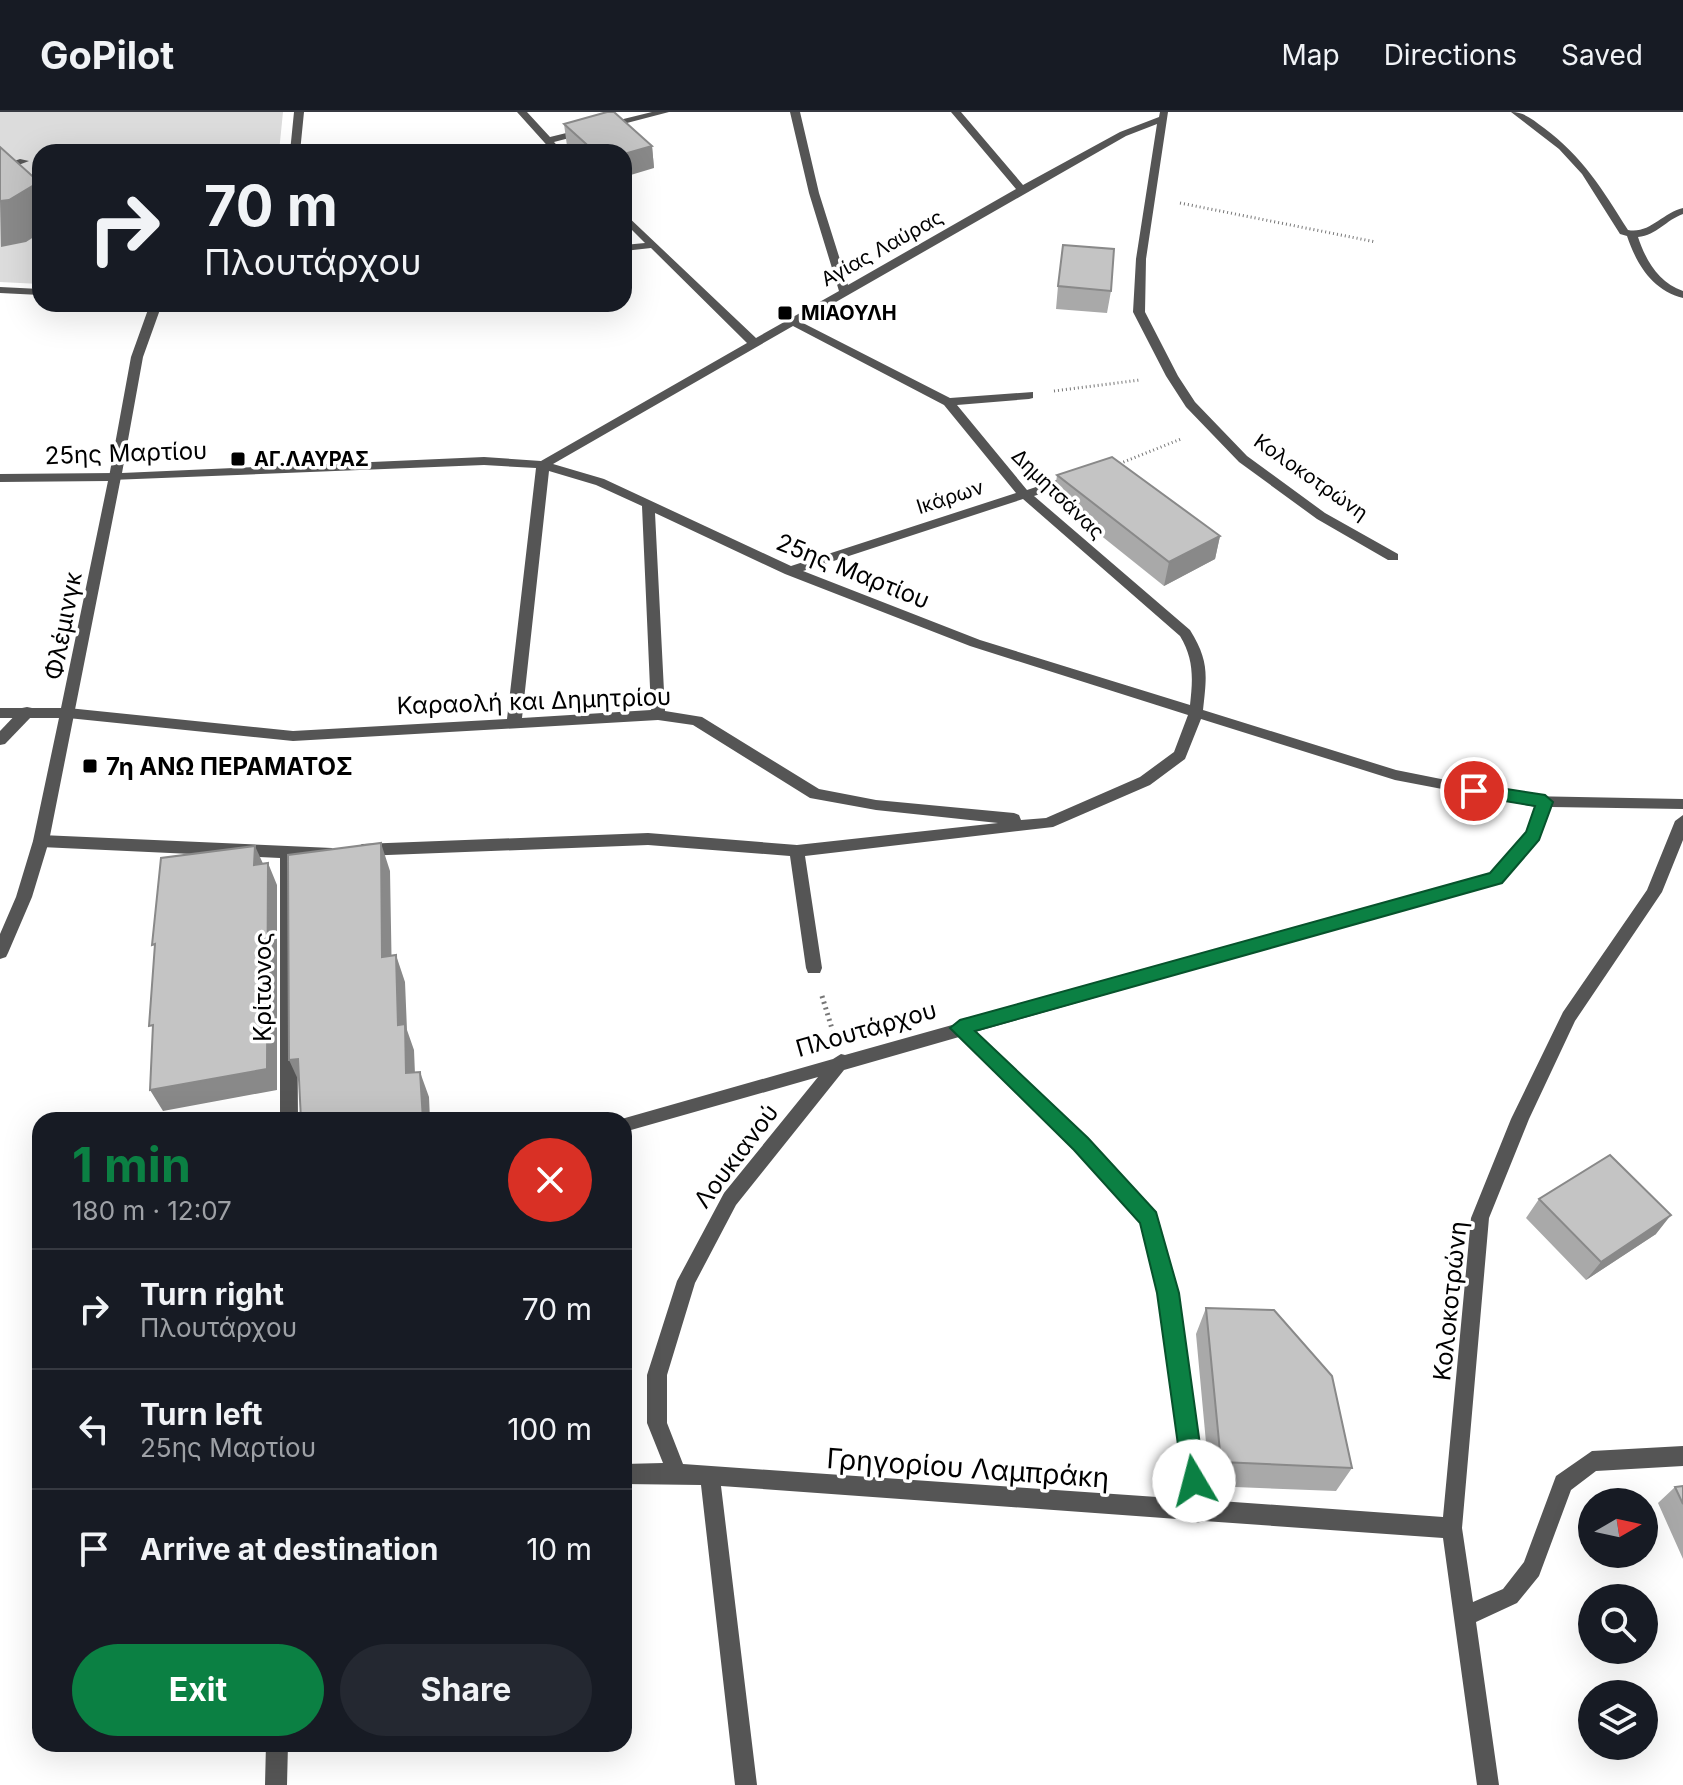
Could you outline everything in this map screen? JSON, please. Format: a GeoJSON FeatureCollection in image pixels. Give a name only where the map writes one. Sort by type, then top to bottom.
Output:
{"type":"FeatureCollection","features":[{"type":"Feature","properties":{"kind":"street"},"geometry":{"type":"LineString","coordinates":[[296,144],[299,112]]}},
{"type":"Feature","properties":{"kind":"street"},"geometry":{"type":"LineString","coordinates":[[522,112],[550,144]]}},
{"type":"Feature","properties":{"kind":"street"},"geometry":{"type":"LineString","coordinates":[[547,141],[664,112]]}},
{"type":"Feature","properties":{"kind":"street"},"geometry":{"type":"LineString","coordinates":[[795,112],[814,193],[844,290]]}},
{"type":"Feature","properties":{"kind":"street"},"geometry":{"type":"LineString","coordinates":[[956,112],[1022,190]]}},
{"type":"Feature","properties":{"kind":"street"},"geometry":{"type":"LineString","coordinates":[[1516,112],[1563,147],[1586,172],[1624,232],[1643,235],[1659,227],[1675,211],[1683,211]]}},
{"type":"Feature","properties":{"kind":"street","name":"Αγίας Λαύρας"},"geometry":{"type":"LineString","coordinates":[[543,465],[844,290],[1162,115]]}},
{"type":"Feature","properties":{"kind":"street","name":"Κολοκοτρώνη"},"geometry":{"type":"LineString","coordinates":[[1162,115],[1141,259],[1139,312],[1172,376],[1190,404],[1243,459],[1321,516],[1393,557]]}},
{"type":"Feature","properties":{"kind":"street"},"geometry":{"type":"LineString","coordinates":[[0,169],[24,161]]}},
{"type":"Feature","properties":{"kind":"street"},"geometry":{"type":"LineString","coordinates":[[632,224],[755,344]]}},
{"type":"Feature","properties":{"kind":"street"},"geometry":{"type":"LineString","coordinates":[[1632,234],[1648,269],[1662,285],[1683,295]]}},
{"type":"Feature","properties":{"kind":"street"},"geometry":{"type":"LineString","coordinates":[[632,247],[653,245]]}},
{"type":"Feature","properties":{"kind":"street"},"geometry":{"type":"LineString","coordinates":[[0,290],[32,292]]}},
{"type":"Feature","properties":{"kind":"street","name":"Φλέμινγκ"},"geometry":{"type":"LineString","coordinates":[[0,953],[24,897],[41,841],[137,357],[153,312]]}},
{"type":"Feature","properties":{"kind":"street","name":"Δημητσάνας"},"geometry":{"type":"LineString","coordinates":[[791,321],[948,402],[1023,493],[1185,633],[1196,651],[1200,676],[1196,713]]}},
{"type":"Feature","properties":{"kind":"street"},"geometry":{"type":"LineString","coordinates":[[948,402],[1029,395]]}},
{"type":"Feature","properties":{"kind":"street","name":"25ης Μαρτίου"},"geometry":{"type":"LineString","coordinates":[[0,478],[115,477],[484,461],[543,465],[600,482],[790,571],[975,643],[1395,775],[1545,802],[1683,804]]}},
{"type":"Feature","properties":{"kind":"street"},"geometry":{"type":"LineString","coordinates":[[514,724],[543,465]]}},
{"type":"Feature","properties":{"kind":"street","name":"Ικάρων"},"geometry":{"type":"LineString","coordinates":[[790,571],[1023,493],[1104,470]]}},
{"type":"Feature","properties":{"kind":"street"},"geometry":{"type":"LineString","coordinates":[[648,506],[658,715]]}},
{"type":"Feature","properties":{"kind":"street"},"geometry":{"type":"LineString","coordinates":[[0,740],[27,712]]}},
{"type":"Feature","properties":{"kind":"street","name":"Καραολή και Δημητρίου"},"geometry":{"type":"LineString","coordinates":[[0,713],[68,713],[293,736],[658,715],[697,721],[815,794],[876,805],[1048,823]]}},
{"type":"Feature","properties":{"kind":"street","name":"Καραολή και Δημητρίου"},"geometry":{"type":"LineString","coordinates":[[41,841],[288,853],[648,839],[797,851],[1048,823],[1145,781],[1180,755],[1196,713]]}},
{"type":"Feature","properties":{"kind":"street","name":"Πλουτάρχου"},"geometry":{"type":"LineString","coordinates":[[632,1123],[1496,878],[1533,835],[1545,802]]}},
{"type":"Feature","properties":{"kind":"street","name":"Κολοκοτρώνη"},"geometry":{"type":"LineString","coordinates":[[1488,1785],[1452,1528],[1480,1218],[1520,1119],[1569,1017],[1654,892],[1683,821]]}},
{"type":"Feature","properties":{"kind":"street"},"geometry":{"type":"LineString","coordinates":[[797,851],[814,968]]}},
{"type":"Feature","properties":{"kind":"street","name":"Κρίτωνος"},"geometry":{"type":"LineString","coordinates":[[288,853],[289,1112]]}},
{"type":"Feature","properties":{"kind":"street"},"geometry":{"type":"LineString","coordinates":[[960,1028],[1081,1144],[1149,1218],[1168,1293],[1198,1513]]}},
{"type":"Feature","properties":{"kind":"street","name":"Λουκιανού"},"geometry":{"type":"LineString","coordinates":[[677,1473],[657,1423],[657,1375],[686,1281],[730,1199],[842,1061]]}},
{"type":"Feature","properties":{"kind":"street"},"geometry":{"type":"LineString","coordinates":[[1464,1616],[1510,1596],[1532,1569],[1563,1483],[1592,1461],[1683,1456]]}},
{"type":"Feature","properties":{"kind":"street","name":"Γρηγορίου Λαμπράκη"},"geometry":{"type":"LineString","coordinates":[[632,1474],[677,1473],[1198,1513],[1452,1528]]}},
{"type":"Feature","properties":{"kind":"street"},"geometry":{"type":"LineString","coordinates":[[710,1477],[746,1785]]}},
{"type":"Feature","properties":{"kind":"street"},"geometry":{"type":"LineString","coordinates":[[276,1785],[277,1752]]}},
{"type":"Feature","properties":{"kind":"path"},"geometry":{"type":"LineString","coordinates":[[1151,197],[1376,242]]}},
{"type":"Feature","properties":{"kind":"path"},"geometry":{"type":"LineString","coordinates":[[1029,395],[1172,376]]}},
{"type":"Feature","properties":{"kind":"path"},"geometry":{"type":"LineString","coordinates":[[1104,470],[1212,427]]}},
{"type":"Feature","properties":{"kind":"path"},"geometry":{"type":"LineString","coordinates":[[814,968],[842,1061]]}},
{"type":"Feature","properties":{"kind":"shaded area"},"geometry":{"type":"Polygon","coordinates":[[[0,112],[283,112],[280,144],[32,144],[32,284],[0,282],[0,112]]]}},
{"type":"Feature","properties":{"kind":"building"},"geometry":{"type":"Polygon","coordinates":[[[614,112],[652,146],[632,152],[632,144],[586,144],[564,124],[614,112]]]}},
{"type":"Feature","properties":{"kind":"building"},"geometry":{"type":"Polygon","coordinates":[[[0,147],[32,176],[32,186],[9,200],[0,201],[0,147]]]}},
{"type":"Feature","properties":{"kind":"building"},"geometry":{"type":"Polygon","coordinates":[[[1063,245],[1114,249],[1111,291],[1058,286],[1063,245]]]}},
{"type":"Feature","properties":{"kind":"building"},"geometry":{"type":"Polygon","coordinates":[[[1112,457],[1220,536],[1169,562],[1057,475],[1112,457]]]}},
{"type":"Feature","properties":{"kind":"building"},"geometry":{"type":"Polygon","coordinates":[[[381,843],[382,957],[396,955],[398,1025],[405,1024],[406,1073],[420,1072],[422,1112],[301,1112],[298,1059],[289,1060],[288,855],[381,843]]]}},
{"type":"Feature","properties":{"kind":"building"},"geometry":{"type":"Polygon","coordinates":[[[255,846],[254,865],[268,863],[267,1069],[150,1090],[153,1025],[149,1026],[155,944],[152,945],[161,858],[255,846]]]}},
{"type":"Feature","properties":{"kind":"building"},"geometry":{"type":"Polygon","coordinates":[[[1610,1155],[1671,1215],[1601,1262],[1539,1199],[1610,1155]]]}},
{"type":"Feature","properties":{"kind":"building"},"geometry":{"type":"Polygon","coordinates":[[[1206,1308],[1274,1310],[1332,1376],[1352,1468],[1221,1462],[1206,1308]]]}},
{"type":"Feature","properties":{"kind":"building"},"geometry":{"type":"Polygon","coordinates":[[[1683,1486],[1683,1504],[1675,1487],[1683,1486]]]}},
{"type":"Feature","properties":{"kind":"place","name":"ΜΙΑΟΥΛΗ"},"geometry":{"type":"Point","coordinates":[785,313]}},
{"type":"Feature","properties":{"kind":"place","name":"ΑΓ.ΛΑΥΡΑΣ"},"geometry":{"type":"Point","coordinates":[238,459]}},
{"type":"Feature","properties":{"kind":"place","name":"7η ΑΝΩ ΠΕΡΑΜΑΤΟΣ"},"geometry":{"type":"Point","coordinates":[90,766]}},
{"type":"Feature","properties":{"kind":"route"},"geometry":{"type":"LineString","coordinates":[[1194,1481],[1168,1293],[1156,1235],[1149,1218],[1081,1144],[960,1028],[1496,878],[1533,835],[1545,802],[1474,791]]}}]}
